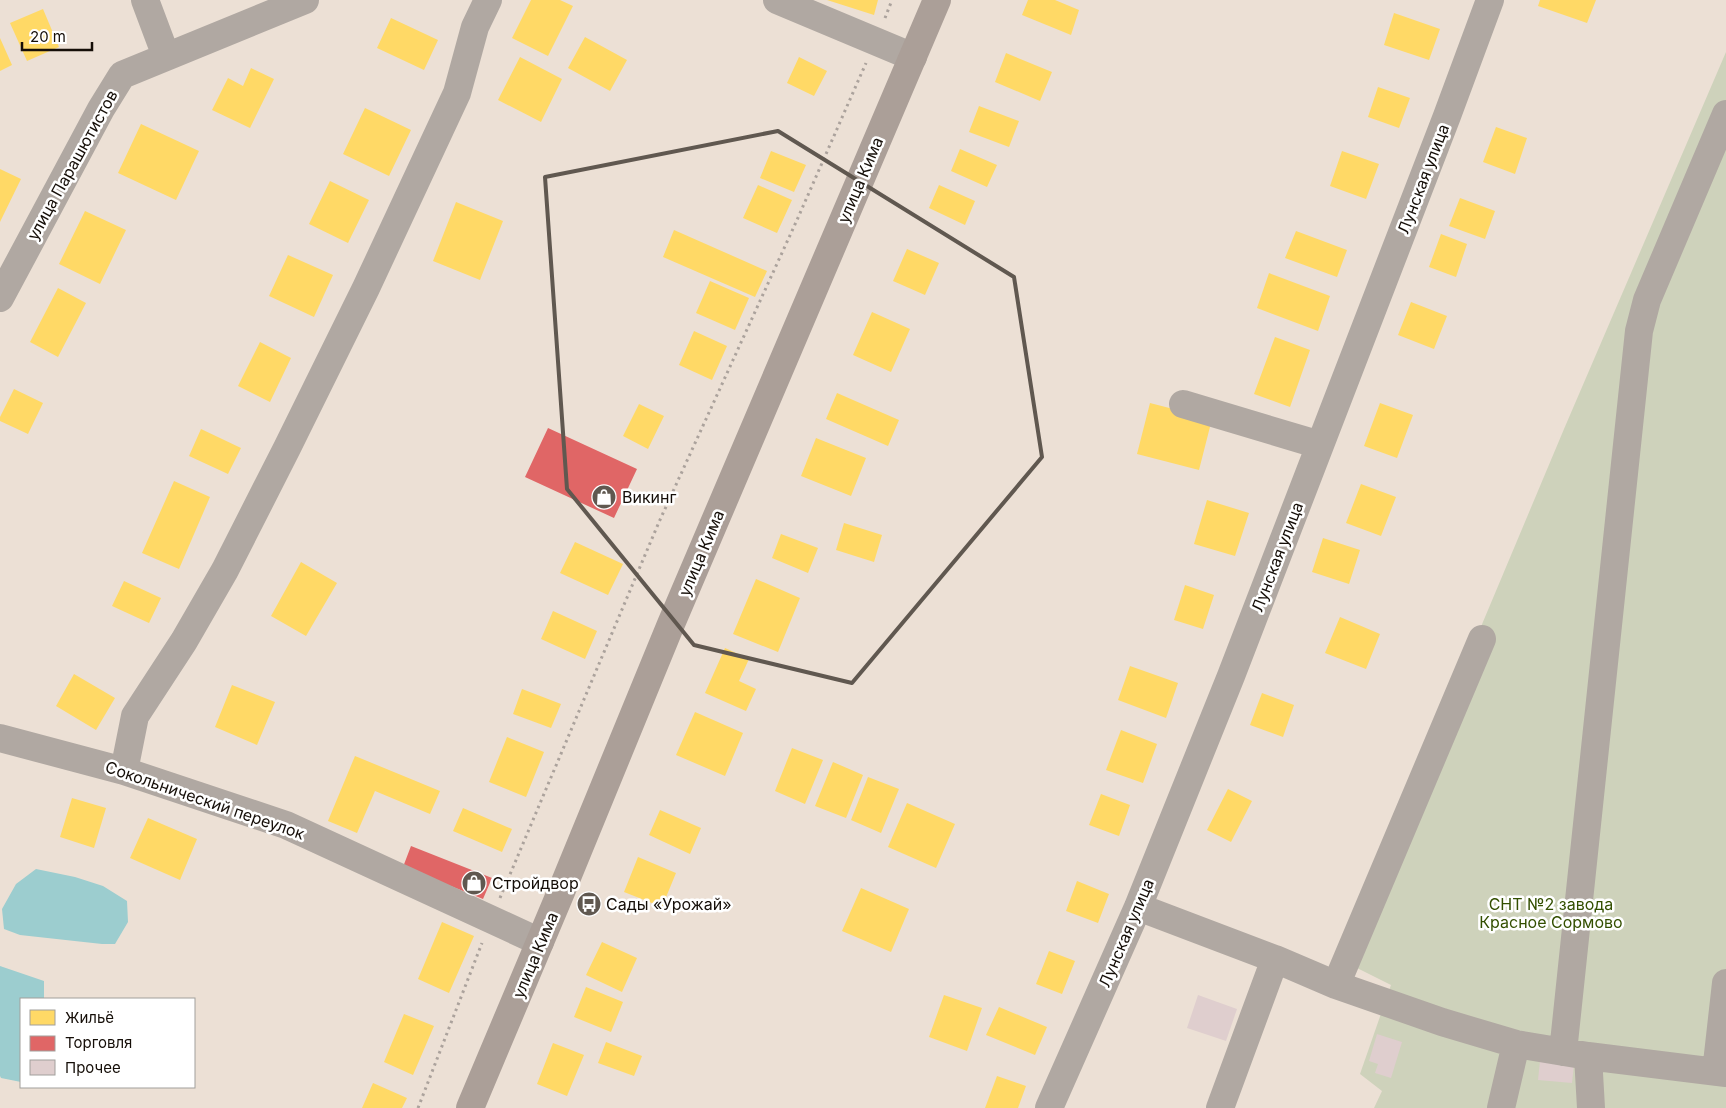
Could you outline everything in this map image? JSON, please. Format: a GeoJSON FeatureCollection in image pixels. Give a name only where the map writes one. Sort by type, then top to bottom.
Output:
{"type":"FeatureCollection","features":[{"type":"Feature","properties":{"kind":"main road","name":"улица Кима"},"geometry":{"type":"LineString","coordinates":[[470,1108],[671,624],[937,0]]}},
{"type":"Feature","properties":{"kind":"street"},"geometry":{"type":"LineString","coordinates":[[145,0],[166,56]]}},
{"type":"Feature","properties":{"kind":"street","name":"улица Парашютистов"},"geometry":{"type":"LineString","coordinates":[[0,298],[101,109],[122,75],[305,0]]}},
{"type":"Feature","properties":{"kind":"street"},"geometry":{"type":"LineString","coordinates":[[124,771],[135,716],[184,641],[225,570],[296,431],[457,93],[475,27],[488,0]]}},
{"type":"Feature","properties":{"kind":"street"},"geometry":{"type":"LineString","coordinates":[[777,0],[913,57]]}},
{"type":"Feature","properties":{"kind":"street","name":"Лунская улица"},"geometry":{"type":"LineString","coordinates":[[1049,1108],[1138,907],[1231,676],[1490,0]]}},
{"type":"Feature","properties":{"kind":"street"},"geometry":{"type":"LineString","coordinates":[[1591,1108],[1576,1054],[1640,332],[1646,300],[1726,114]]}},
{"type":"Feature","properties":{"kind":"street"},"geometry":{"type":"LineString","coordinates":[[1183,404],[1320,445]]}},
{"type":"Feature","properties":{"kind":"street"},"geometry":{"type":"LineString","coordinates":[[1336,985],[1482,639]]}},
{"type":"Feature","properties":{"kind":"street","name":"Сокольнический переулок"},"geometry":{"type":"LineString","coordinates":[[0,738],[124,771],[286,825],[540,942]]}},
{"type":"Feature","properties":{"kind":"street"},"geometry":{"type":"LineString","coordinates":[[1138,907],[1275,959],[1336,985],[1442,1022],[1516,1044],[1576,1054],[1721,1072],[1726,983]]}},
{"type":"Feature","properties":{"kind":"street"},"geometry":{"type":"LineString","coordinates":[[1220,1108],[1275,959]]}},
{"type":"Feature","properties":{"kind":"street"},"geometry":{"type":"LineString","coordinates":[[1500,1108],[1516,1044]]}},
{"type":"Feature","properties":{"kind":"path"},"geometry":{"type":"LineString","coordinates":[[418,1108],[491,920],[659,522],[797,220],[876,42],[892,0]]}},
{"type":"Feature","properties":{"kind":"highlighted area"},"geometry":{"type":"Polygon","coordinates":[[[778,131],[1014,277],[1042,457],[852,683],[694,645],[567,489],[545,177],[778,131]]]}},
{"type":"Feature","properties":{"kind":"green space","name":"СНТ №2 завода Красное Сормово"},"geometry":{"type":"Polygon","coordinates":[[[1726,52],[1726,1108],[1374,1108],[1382,1091],[1360,1074],[1391,985],[1341,960],[1564,429],[1726,52]]]}},
{"type":"Feature","properties":{"kind":"water"},"geometry":{"type":"Polygon","coordinates":[[[36,869],[75,877],[103,886],[127,901],[128,922],[115,944],[20,935],[4,929],[2,909],[16,884],[36,869]]]}},
{"type":"Feature","properties":{"kind":"water"},"geometry":{"type":"Polygon","coordinates":[[[0,966],[44,981],[44,998],[20,998],[20,1082],[1,1078],[0,966]]]}},
{"type":"Feature","properties":{"kind":"building: Жильё"},"geometry":{"type":"Polygon","coordinates":[[[531,0],[560,0],[573,6],[548,56],[512,38],[531,0]]]}},
{"type":"Feature","properties":{"kind":"building: Жильё"},"geometry":{"type":"Polygon","coordinates":[[[827,0],[878,0],[874,15],[827,0]]]}},
{"type":"Feature","properties":{"kind":"building: Жильё"},"geometry":{"type":"Polygon","coordinates":[[[1028,0],[1055,0],[1079,10],[1071,35],[1022,15],[1028,0]]]}},
{"type":"Feature","properties":{"kind":"building: Жильё"},"geometry":{"type":"Polygon","coordinates":[[[1540,0],[1596,0],[1587,23],[1538,6],[1540,0]]]}},
{"type":"Feature","properties":{"kind":"building: Жильё"},"geometry":{"type":"Polygon","coordinates":[[[43,9],[59,47],[27,61],[10,23],[43,9]]]}},
{"type":"Feature","properties":{"kind":"building: Жильё"},"geometry":{"type":"Polygon","coordinates":[[[1394,13],[1440,29],[1429,60],[1384,45],[1394,13]]]}},
{"type":"Feature","properties":{"kind":"building: Жильё"},"geometry":{"type":"Polygon","coordinates":[[[391,18],[438,40],[424,70],[377,48],[391,18]]]}},
{"type":"Feature","properties":{"kind":"building: Жильё"},"geometry":{"type":"Polygon","coordinates":[[[585,37],[627,60],[610,91],[568,68],[585,37]]]}},
{"type":"Feature","properties":{"kind":"building: Жильё"},"geometry":{"type":"Polygon","coordinates":[[[0,38],[12,65],[0,71],[0,38]]]}},
{"type":"Feature","properties":{"kind":"building: Жильё"},"geometry":{"type":"Polygon","coordinates":[[[1006,53],[1052,72],[1040,101],[995,82],[1006,53]]]}},
{"type":"Feature","properties":{"kind":"building: Жильё"},"geometry":{"type":"Polygon","coordinates":[[[520,57],[562,79],[541,122],[498,100],[520,57]]]}},
{"type":"Feature","properties":{"kind":"building: Жильё"},"geometry":{"type":"Polygon","coordinates":[[[799,57],[827,71],[814,96],[787,83],[799,57]]]}},
{"type":"Feature","properties":{"kind":"building: Жильё"},"geometry":{"type":"Polygon","coordinates":[[[251,68],[274,79],[250,128],[212,110],[228,78],[243,86],[251,68]]]}},
{"type":"Feature","properties":{"kind":"building: Жильё"},"geometry":{"type":"Polygon","coordinates":[[[1378,87],[1410,98],[1399,128],[1368,117],[1378,87]]]}},
{"type":"Feature","properties":{"kind":"building: Жильё"},"geometry":{"type":"Polygon","coordinates":[[[979,106],[1019,121],[1009,147],[969,132],[979,106]]]}},
{"type":"Feature","properties":{"kind":"building: Жильё"},"geometry":{"type":"Polygon","coordinates":[[[365,108],[411,130],[389,176],[343,154],[365,108]]]}},
{"type":"Feature","properties":{"kind":"building: Жильё"},"geometry":{"type":"Polygon","coordinates":[[[141,124],[199,151],[176,200],[118,173],[141,124]]]}},
{"type":"Feature","properties":{"kind":"building: Жильё"},"geometry":{"type":"Polygon","coordinates":[[[1496,127],[1527,138],[1515,174],[1483,162],[1496,127]]]}},
{"type":"Feature","properties":{"kind":"building: Жильё"},"geometry":{"type":"Polygon","coordinates":[[[960,149],[997,165],[987,187],[951,171],[960,149]]]}},
{"type":"Feature","properties":{"kind":"building: Жильё"},"geometry":{"type":"Polygon","coordinates":[[[771,151],[806,165],[794,192],[760,178],[771,151]]]}},
{"type":"Feature","properties":{"kind":"building: Жильё"},"geometry":{"type":"Polygon","coordinates":[[[1342,151],[1379,164],[1366,199],[1330,186],[1342,151]]]}},
{"type":"Feature","properties":{"kind":"building: Жильё"},"geometry":{"type":"Polygon","coordinates":[[[0,169],[21,179],[0,222],[0,169]]]}},
{"type":"Feature","properties":{"kind":"building: Жильё"},"geometry":{"type":"Polygon","coordinates":[[[330,181],[369,200],[348,243],[309,224],[330,181]]]}},
{"type":"Feature","properties":{"kind":"building: Жильё"},"geometry":{"type":"Polygon","coordinates":[[[758,185],[792,200],[777,233],[743,218],[758,185]]]}},
{"type":"Feature","properties":{"kind":"building: Жильё"},"geometry":{"type":"Polygon","coordinates":[[[939,185],[975,201],[965,225],[929,208],[939,185]]]}},
{"type":"Feature","properties":{"kind":"building: Жильё"},"geometry":{"type":"Polygon","coordinates":[[[1460,198],[1495,211],[1485,239],[1449,226],[1460,198]]]}},
{"type":"Feature","properties":{"kind":"building: Жильё"},"geometry":{"type":"Polygon","coordinates":[[[456,202],[503,221],[480,280],[433,261],[456,202]]]}},
{"type":"Feature","properties":{"kind":"building: Жильё"},"geometry":{"type":"Polygon","coordinates":[[[85,211],[126,230],[100,284],[59,264],[85,211]]]}},
{"type":"Feature","properties":{"kind":"building: Жильё"},"geometry":{"type":"Polygon","coordinates":[[[674,230],[767,271],[755,297],[663,257],[674,230]]]}},
{"type":"Feature","properties":{"kind":"building: Жильё"},"geometry":{"type":"Polygon","coordinates":[[[1296,231],[1347,250],[1337,277],[1285,258],[1296,231]]]}},
{"type":"Feature","properties":{"kind":"building: Жильё"},"geometry":{"type":"Polygon","coordinates":[[[1441,234],[1467,244],[1456,277],[1429,267],[1441,234]]]}},
{"type":"Feature","properties":{"kind":"building: Жильё"},"geometry":{"type":"Polygon","coordinates":[[[907,249],[939,263],[925,295],[893,281],[907,249]]]}},
{"type":"Feature","properties":{"kind":"building: Жильё"},"geometry":{"type":"Polygon","coordinates":[[[288,255],[333,275],[314,317],[269,296],[288,255]]]}},
{"type":"Feature","properties":{"kind":"building: Жильё"},"geometry":{"type":"Polygon","coordinates":[[[1269,273],[1330,296],[1318,331],[1257,308],[1269,273]]]}},
{"type":"Feature","properties":{"kind":"building: Жильё"},"geometry":{"type":"Polygon","coordinates":[[[710,281],[749,298],[735,330],[696,313],[710,281]]]}},
{"type":"Feature","properties":{"kind":"building: Жильё"},"geometry":{"type":"Polygon","coordinates":[[[58,288],[86,303],[58,357],[30,342],[58,288]]]}},
{"type":"Feature","properties":{"kind":"building: Жильё"},"geometry":{"type":"Polygon","coordinates":[[[1411,302],[1447,316],[1434,349],[1398,335],[1411,302]]]}},
{"type":"Feature","properties":{"kind":"building: Жильё"},"geometry":{"type":"Polygon","coordinates":[[[872,312],[910,329],[891,372],[853,355],[872,312]]]}},
{"type":"Feature","properties":{"kind":"building: Жильё"},"geometry":{"type":"Polygon","coordinates":[[[694,331],[727,346],[712,380],[679,365],[694,331]]]}},
{"type":"Feature","properties":{"kind":"building: Жильё"},"geometry":{"type":"Polygon","coordinates":[[[1275,337],[1310,350],[1290,407],[1254,394],[1275,337]]]}},
{"type":"Feature","properties":{"kind":"building: Жильё"},"geometry":{"type":"Polygon","coordinates":[[[260,342],[291,358],[270,402],[238,386],[260,342]]]}},
{"type":"Feature","properties":{"kind":"building: Жильё"},"geometry":{"type":"Polygon","coordinates":[[[14,389],[43,403],[28,434],[0,421],[0,417],[14,389]]]}},
{"type":"Feature","properties":{"kind":"building: Жильё"},"geometry":{"type":"Polygon","coordinates":[[[837,393],[899,420],[888,446],[826,419],[837,393]]]}},
{"type":"Feature","properties":{"kind":"building: Жильё"},"geometry":{"type":"Polygon","coordinates":[[[1150,403],[1212,419],[1199,470],[1137,454],[1150,403]]]}},
{"type":"Feature","properties":{"kind":"building: Жильё"},"geometry":{"type":"Polygon","coordinates":[[[1380,403],[1413,415],[1397,458],[1364,446],[1380,403]]]}},
{"type":"Feature","properties":{"kind":"building: Жильё"},"geometry":{"type":"Polygon","coordinates":[[[639,404],[664,416],[648,449],[623,436],[639,404]]]}},
{"type":"Feature","properties":{"kind":"building: Жильё"},"geometry":{"type":"Polygon","coordinates":[[[201,429],[241,448],[228,474],[189,456],[201,429]]]}},
{"type":"Feature","properties":{"kind":"building: Жильё"},"geometry":{"type":"Polygon","coordinates":[[[816,438],[866,458],[851,496],[801,476],[816,438]]]}},
{"type":"Feature","properties":{"kind":"building: Жильё"},"geometry":{"type":"Polygon","coordinates":[[[174,481],[210,497],[179,569],[142,553],[174,481]]]}},
{"type":"Feature","properties":{"kind":"building: Жильё"},"geometry":{"type":"Polygon","coordinates":[[[1361,484],[1396,497],[1381,536],[1346,523],[1361,484]]]}},
{"type":"Feature","properties":{"kind":"building: Жильё"},"geometry":{"type":"Polygon","coordinates":[[[1207,500],[1249,513],[1235,556],[1194,544],[1207,500]]]}},
{"type":"Feature","properties":{"kind":"building: Жильё"},"geometry":{"type":"Polygon","coordinates":[[[844,523],[882,535],[874,562],[836,550],[844,523]]]}},
{"type":"Feature","properties":{"kind":"building: Жильё"},"geometry":{"type":"Polygon","coordinates":[[[781,534],[818,548],[808,573],[772,558],[781,534]]]}},
{"type":"Feature","properties":{"kind":"building: Жильё"},"geometry":{"type":"Polygon","coordinates":[[[1323,538],[1360,550],[1349,584],[1312,572],[1323,538]]]}},
{"type":"Feature","properties":{"kind":"building: Жильё"},"geometry":{"type":"Polygon","coordinates":[[[575,542],[623,564],[608,595],[560,573],[575,542]]]}},
{"type":"Feature","properties":{"kind":"building: Жильё"},"geometry":{"type":"Polygon","coordinates":[[[301,562],[337,583],[306,636],[271,616],[301,562]]]}},
{"type":"Feature","properties":{"kind":"building: Жильё"},"geometry":{"type":"Polygon","coordinates":[[[756,579],[800,598],[778,652],[733,634],[756,579]]]}},
{"type":"Feature","properties":{"kind":"building: Жильё"},"geometry":{"type":"Polygon","coordinates":[[[124,581],[161,598],[149,623],[112,606],[124,581]]]}},
{"type":"Feature","properties":{"kind":"building: Жильё"},"geometry":{"type":"Polygon","coordinates":[[[1185,585],[1214,595],[1203,629],[1174,620],[1185,585]]]}},
{"type":"Feature","properties":{"kind":"building: Жильё"},"geometry":{"type":"Polygon","coordinates":[[[553,611],[597,631],[585,659],[541,639],[553,611]]]}},
{"type":"Feature","properties":{"kind":"building: Жильё"},"geometry":{"type":"Polygon","coordinates":[[[1340,617],[1380,634],[1366,669],[1325,653],[1340,617]]]}},
{"type":"Feature","properties":{"kind":"building: Жильё"},"geometry":{"type":"Polygon","coordinates":[[[725,648],[749,659],[739,681],[756,689],[746,711],[705,693],[725,648]]]}},
{"type":"Feature","properties":{"kind":"building: Жильё"},"geometry":{"type":"Polygon","coordinates":[[[1130,666],[1178,683],[1166,718],[1118,700],[1130,666]]]}},
{"type":"Feature","properties":{"kind":"building: Жильё"},"geometry":{"type":"Polygon","coordinates":[[[74,674],[115,698],[96,730],[56,706],[74,674]]]}},
{"type":"Feature","properties":{"kind":"building: Жильё"},"geometry":{"type":"Polygon","coordinates":[[[232,685],[275,702],[257,745],[215,727],[232,685]]]}},
{"type":"Feature","properties":{"kind":"building: Жильё"},"geometry":{"type":"Polygon","coordinates":[[[522,689],[561,704],[551,728],[513,714],[522,689]]]}},
{"type":"Feature","properties":{"kind":"building: Жильё"},"geometry":{"type":"Polygon","coordinates":[[[1262,693],[1294,705],[1283,737],[1250,725],[1262,693]]]}},
{"type":"Feature","properties":{"kind":"building: Жильё"},"geometry":{"type":"Polygon","coordinates":[[[695,712],[743,733],[725,776],[676,755],[695,712]]]}},
{"type":"Feature","properties":{"kind":"building: Жильё"},"geometry":{"type":"Polygon","coordinates":[[[1121,730],[1157,744],[1143,783],[1106,770],[1121,730]]]}},
{"type":"Feature","properties":{"kind":"building: Жильё"},"geometry":{"type":"Polygon","coordinates":[[[507,737],[544,752],[526,797],[489,782],[507,737]]]}},
{"type":"Feature","properties":{"kind":"building: Жильё"},"geometry":{"type":"Polygon","coordinates":[[[792,748],[823,760],[805,804],[775,791],[792,748]]]}},
{"type":"Feature","properties":{"kind":"building: Жильё"},"geometry":{"type":"Polygon","coordinates":[[[355,756],[440,791],[430,814],[375,791],[357,833],[328,821],[355,756]]]}},
{"type":"Feature","properties":{"kind":"building: Жильё"},"geometry":{"type":"Polygon","coordinates":[[[833,762],[863,775],[846,818],[815,806],[833,762]]]}},
{"type":"Feature","properties":{"kind":"building: Жильё"},"geometry":{"type":"Polygon","coordinates":[[[868,777],[899,789],[881,833],[851,820],[868,777]]]}},
{"type":"Feature","properties":{"kind":"building: Жильё"},"geometry":{"type":"Polygon","coordinates":[[[1228,789],[1252,801],[1231,842],[1207,830],[1228,789]]]}},
{"type":"Feature","properties":{"kind":"building: Жильё"},"geometry":{"type":"Polygon","coordinates":[[[1101,794],[1130,805],[1119,836],[1089,825],[1101,794]]]}},
{"type":"Feature","properties":{"kind":"building: Жильё"},"geometry":{"type":"Polygon","coordinates":[[[72,798],[106,808],[94,848],[60,837],[72,798]]]}},
{"type":"Feature","properties":{"kind":"building: Жильё"},"geometry":{"type":"Polygon","coordinates":[[[907,803],[955,824],[936,868],[888,847],[907,803]]]}},
{"type":"Feature","properties":{"kind":"building: Жильё"},"geometry":{"type":"Polygon","coordinates":[[[463,808],[512,829],[502,852],[453,831],[463,808]]]}},
{"type":"Feature","properties":{"kind":"building: Жильё"},"geometry":{"type":"Polygon","coordinates":[[[660,810],[701,828],[690,854],[649,835],[660,810]]]}},
{"type":"Feature","properties":{"kind":"building: Жильё"},"geometry":{"type":"Polygon","coordinates":[[[148,818],[197,839],[180,880],[130,858],[148,818]]]}},
{"type":"Feature","properties":{"kind":"building: Жильё"},"geometry":{"type":"Polygon","coordinates":[[[638,857],[676,873],[662,907],[624,892],[638,857]]]}},
{"type":"Feature","properties":{"kind":"building: Жильё"},"geometry":{"type":"Polygon","coordinates":[[[1077,881],[1109,894],[1098,923],[1066,911],[1077,881]]]}},
{"type":"Feature","properties":{"kind":"building: Жильё"},"geometry":{"type":"Polygon","coordinates":[[[861,888],[909,909],[891,952],[842,931],[861,888]]]}},
{"type":"Feature","properties":{"kind":"building: Жильё"},"geometry":{"type":"Polygon","coordinates":[[[442,922],[474,936],[449,993],[418,979],[442,922]]]}},
{"type":"Feature","properties":{"kind":"building: Жильё"},"geometry":{"type":"Polygon","coordinates":[[[602,942],[637,958],[622,992],[586,975],[602,942]]]}},
{"type":"Feature","properties":{"kind":"building: Жильё"},"geometry":{"type":"Polygon","coordinates":[[[1049,951],[1075,961],[1062,994],[1036,984],[1049,951]]]}},
{"type":"Feature","properties":{"kind":"building: Жильё"},"geometry":{"type":"Polygon","coordinates":[[[586,987],[623,1002],[611,1032],[574,1017],[586,987]]]}},
{"type":"Feature","properties":{"kind":"building: Жильё"},"geometry":{"type":"Polygon","coordinates":[[[944,995],[982,1008],[967,1051],[929,1037],[944,995]]]}},
{"type":"Feature","properties":{"kind":"building: Жильё"},"geometry":{"type":"Polygon","coordinates":[[[999,1007],[1047,1027],[1035,1055],[986,1035],[999,1007]]]}},
{"type":"Feature","properties":{"kind":"building: Жильё"},"geometry":{"type":"Polygon","coordinates":[[[404,1014],[434,1026],[413,1075],[384,1062],[404,1014]]]}},
{"type":"Feature","properties":{"kind":"building: Жильё"},"geometry":{"type":"Polygon","coordinates":[[[606,1042],[642,1056],[634,1076],[598,1063],[606,1042]]]}},
{"type":"Feature","properties":{"kind":"building: Жильё"},"geometry":{"type":"Polygon","coordinates":[[[553,1043],[584,1055],[567,1096],[537,1084],[553,1043]]]}},
{"type":"Feature","properties":{"kind":"building: Жильё"},"geometry":{"type":"Polygon","coordinates":[[[997,1076],[1026,1086],[1018,1108],[985,1108],[997,1076]]]}},
{"type":"Feature","properties":{"kind":"building: Жильё"},"geometry":{"type":"Polygon","coordinates":[[[373,1083],[407,1098],[402,1108],[362,1108],[373,1083]]]}},
{"type":"Feature","properties":{"kind":"building: Торговля"},"geometry":{"type":"Polygon","coordinates":[[[548,428],[637,469],[614,518],[525,477],[548,428]]]}},
{"type":"Feature","properties":{"kind":"building: Торговля"},"geometry":{"type":"Polygon","coordinates":[[[411,846],[492,878],[483,899],[403,867],[411,846]]]}},
{"type":"Feature","properties":{"kind":"building: Прочее"},"geometry":{"type":"Polygon","coordinates":[[[1198,995],[1237,1009],[1226,1041],[1187,1028],[1198,995]]]}},
{"type":"Feature","properties":{"kind":"building: Прочее"},"geometry":{"type":"Polygon","coordinates":[[[1377,1034],[1402,1042],[1391,1078],[1375,1073],[1378,1064],[1369,1061],[1377,1034]]]}},
{"type":"Feature","properties":{"kind":"building: Прочее"},"geometry":{"type":"Polygon","coordinates":[[[1540,1061],[1574,1064],[1572,1083],[1538,1080],[1540,1061]]]}},
{"type":"Feature","properties":{"kind":"place","name":"Викинг"},"geometry":{"type":"Point","coordinates":[604,497]}},
{"type":"Feature","properties":{"kind":"place","name":"Стройдвор"},"geometry":{"type":"Point","coordinates":[474,883]}},
{"type":"Feature","properties":{"kind":"place","name":"Сады «Урожай»"},"geometry":{"type":"Point","coordinates":[589,904]}}]}
